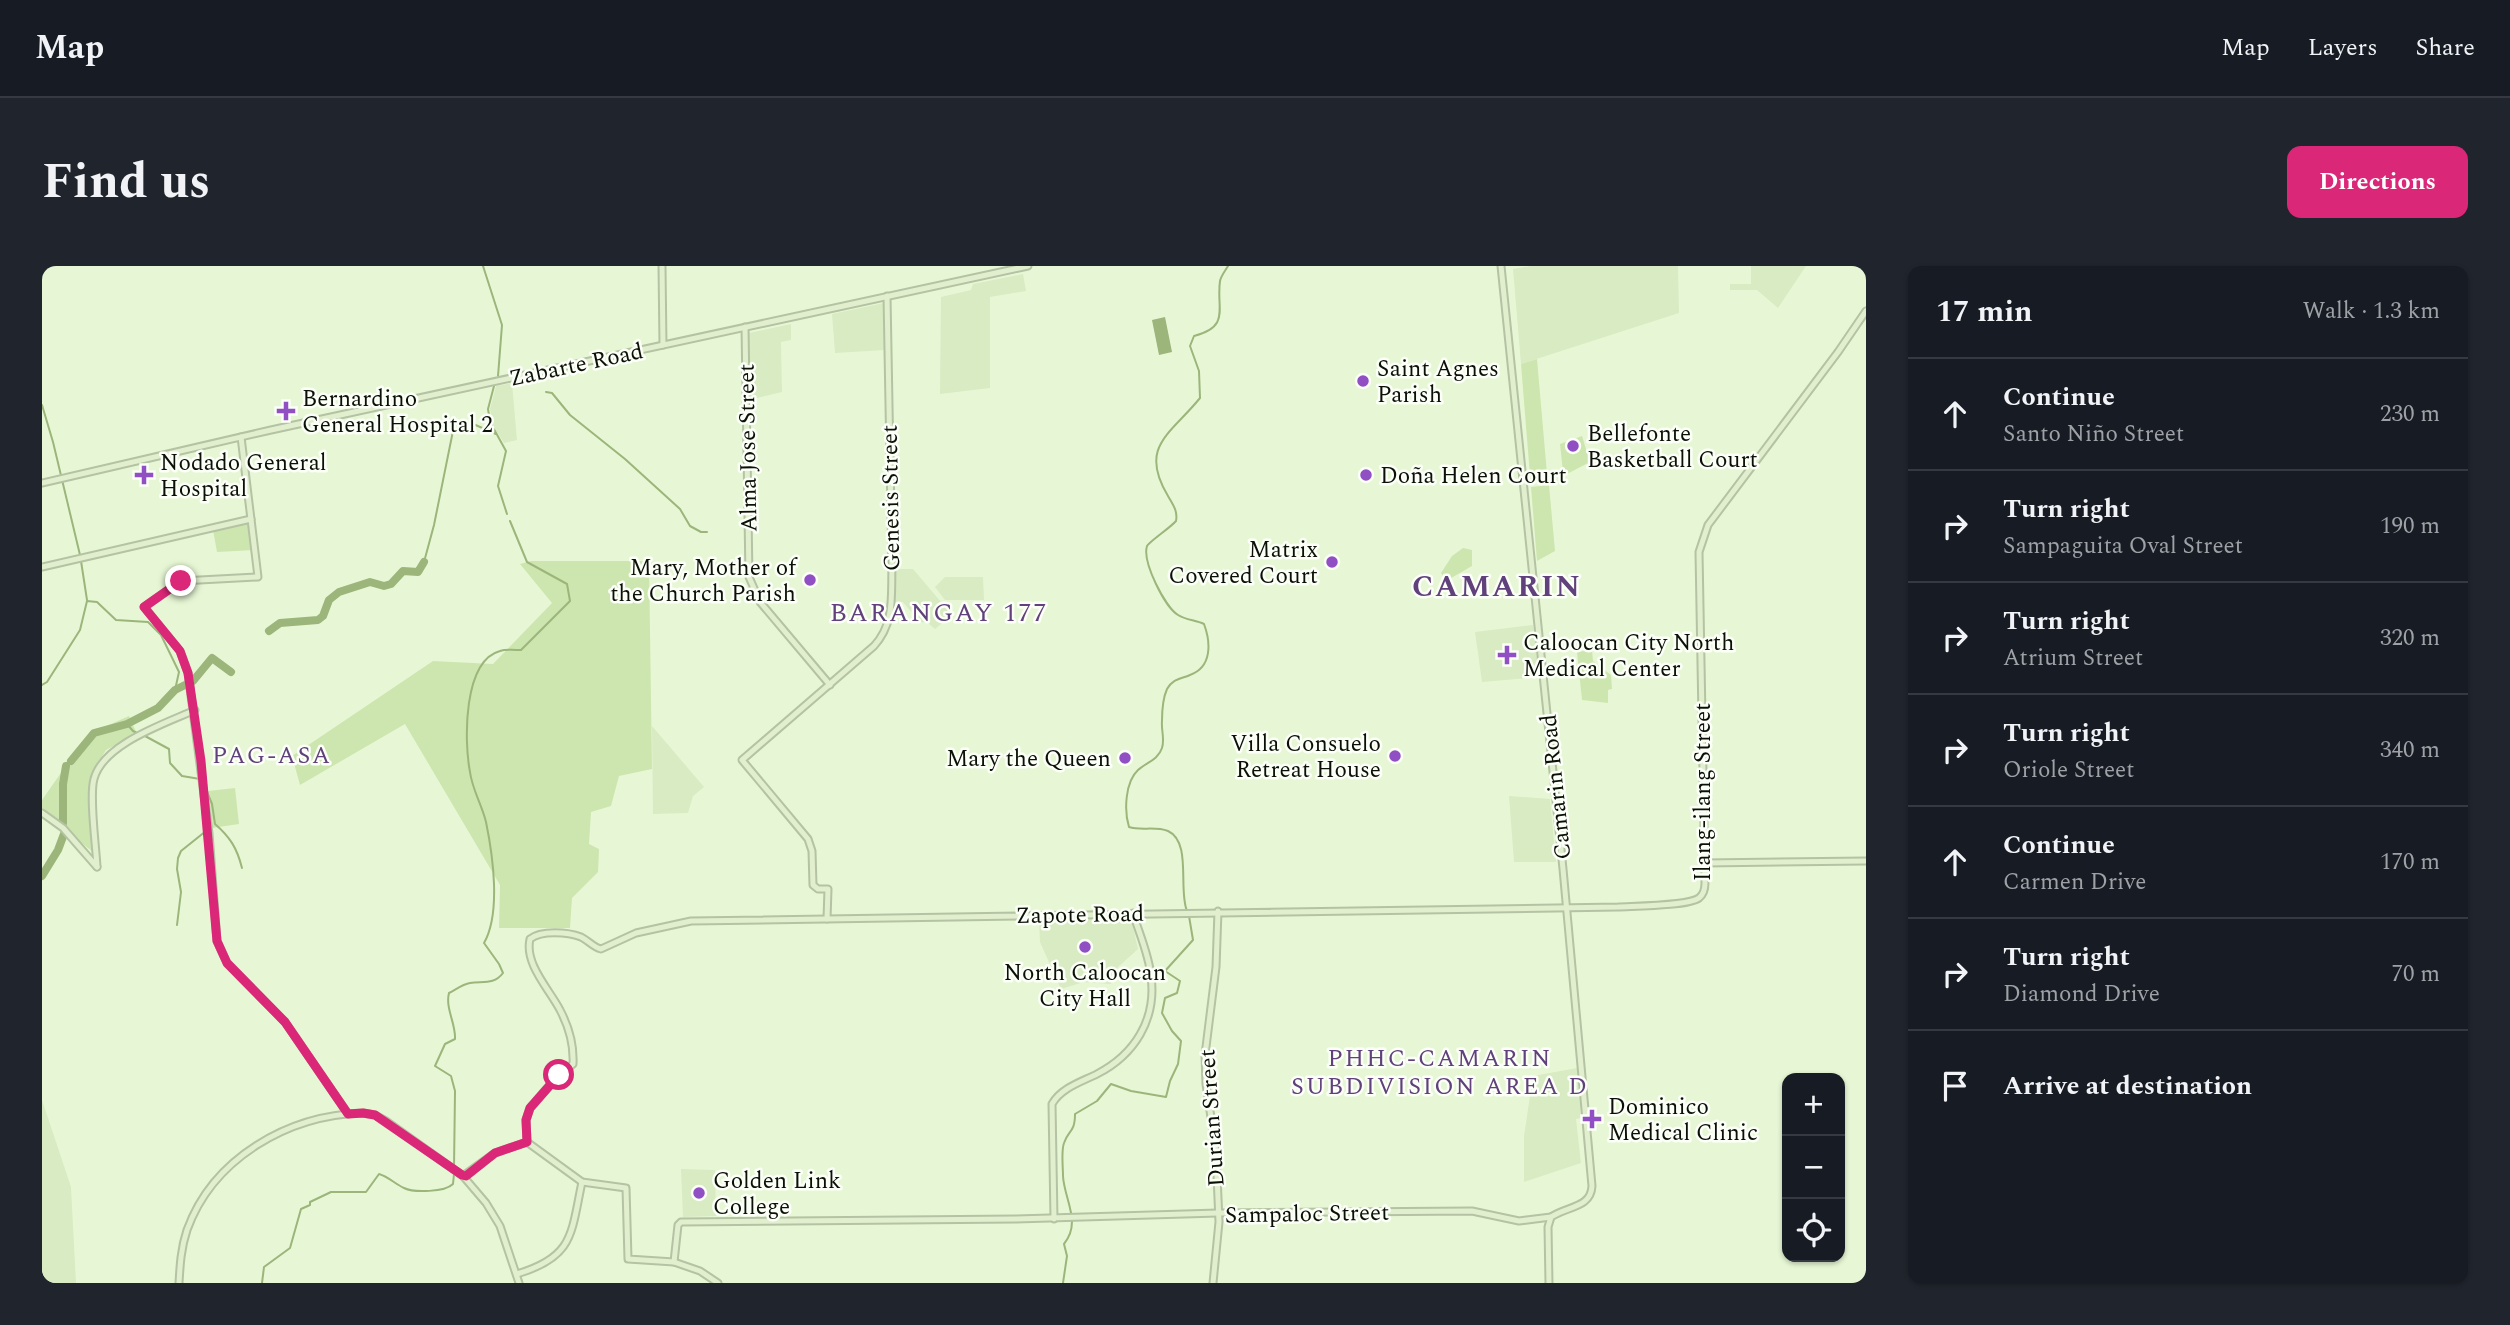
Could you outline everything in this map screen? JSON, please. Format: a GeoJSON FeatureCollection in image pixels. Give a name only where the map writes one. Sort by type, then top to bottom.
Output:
{"type":"FeatureCollection","features":[{"type":"Feature","properties":{"kind":"street"},"geometry":{"type":"LineString","coordinates":[[662,266],[663,345]]}},
{"type":"Feature","properties":{"kind":"street","name":"Zabarte Road"},"geometry":{"type":"LineString","coordinates":[[42,483],[241,437],[1028,266]]}},
{"type":"Feature","properties":{"kind":"street","name":"Camarin Road"},"geometry":{"type":"LineString","coordinates":[[1501,266],[1567,908],[1592,1191],[1587,1201],[1551,1217]]}},
{"type":"Feature","properties":{"kind":"street","name":"Genesis Street"},"geometry":{"type":"LineString","coordinates":[[827,919],[828,889],[818,889],[813,885],[812,851],[808,839],[742,760],[874,646],[884,633],[890,618],[892,567],[887,296]]}},
{"type":"Feature","properties":{"kind":"street","name":"Ilang-ilang Street"},"geometry":{"type":"LineString","coordinates":[[1567,908],[1663,905],[1694,901],[1705,888],[1699,552],[1702,540],[1708,525],[1866,311]]}},
{"type":"Feature","properties":{"kind":"street","name":"Alma Jose Street"},"geometry":{"type":"LineString","coordinates":[[745,327],[748,570],[751,585],[760,602],[830,685]]}},
{"type":"Feature","properties":{"kind":"street"},"geometry":{"type":"LineString","coordinates":[[241,437],[258,576],[181,581],[144,607],[180,651],[191,684],[209,833],[217,941],[227,963],[285,1022],[348,1114]]}},
{"type":"Feature","properties":{"kind":"street"},"geometry":{"type":"LineString","coordinates":[[42,567],[251,519]]}},
{"type":"Feature","properties":{"kind":"street"},"geometry":{"type":"LineString","coordinates":[[42,813],[63,828],[97,867],[93,792],[94,778],[100,765],[115,749],[195,710]]}},
{"type":"Feature","properties":{"kind":"street"},"geometry":{"type":"LineString","coordinates":[[1705,863],[1866,861]]}},
{"type":"Feature","properties":{"kind":"street","name":"Zapote Road"},"geometry":{"type":"LineString","coordinates":[[527,1142],[526,1120],[530,1108],[555,1079],[572,1067],[573,1060],[568,1026],[540,979],[529,941],[537,934],[571,935],[582,938],[599,949],[629,935],[680,922],[1218,911],[1567,908]]}},
{"type":"Feature","properties":{"kind":"street","name":"Durian Street"},"geometry":{"type":"LineString","coordinates":[[1213,1283],[1218,1245],[1216,1151],[1205,1066],[1207,1026],[1216,967],[1218,911]]}},
{"type":"Feature","properties":{"kind":"street"},"geometry":{"type":"LineString","coordinates":[[1054,1219],[1052,1104],[1062,1092],[1123,1058],[1139,1037],[1148,1011],[1152,979],[1133,913]]}},
{"type":"Feature","properties":{"kind":"street"},"geometry":{"type":"LineString","coordinates":[[179,1283],[181,1258],[188,1229],[201,1202],[223,1171],[288,1127],[363,1113],[375,1115],[463,1176],[497,1220],[519,1283]]}},
{"type":"Feature","properties":{"kind":"street"},"geometry":{"type":"LineString","coordinates":[[463,1176],[495,1153],[527,1142],[582,1182],[626,1188],[627,1258],[674,1262],[700,1271],[718,1283]]}},
{"type":"Feature","properties":{"kind":"street"},"geometry":{"type":"LineString","coordinates":[[517,1274],[547,1263],[564,1245],[572,1225],[582,1182]]}},
{"type":"Feature","properties":{"kind":"street","name":"Sampaloc Street"},"geometry":{"type":"LineString","coordinates":[[674,1262],[679,1224],[1061,1219],[1218,1213],[1472,1211],[1519,1221],[1551,1217]]}},
{"type":"Feature","properties":{"kind":"street"},"geometry":{"type":"LineString","coordinates":[[1549,1283],[1548,1231],[1551,1217]]}},
{"type":"Feature","properties":{"kind":"shaded area"},"geometry":{"type":"Polygon","coordinates":[[[1531,266],[1678,266],[1679,313],[1521,364],[1513,269],[1531,266]]]}},
{"type":"Feature","properties":{"kind":"shaded area"},"geometry":{"type":"Polygon","coordinates":[[[1751,266],[1806,266],[1778,308],[1757,290],[1730,290],[1730,284],[1751,284],[1751,266]]]}},
{"type":"Feature","properties":{"kind":"shaded area"},"geometry":{"type":"Polygon","coordinates":[[[1023,274],[1026,291],[990,297],[990,388],[940,394],[941,297],[971,290],[973,284],[1023,274]]]}},
{"type":"Feature","properties":{"kind":"shaded area"},"geometry":{"type":"Polygon","coordinates":[[[884,303],[885,350],[835,353],[832,314],[884,303]]]}},
{"type":"Feature","properties":{"kind":"shaded area"},"geometry":{"type":"Polygon","coordinates":[[[1165,317],[1172,352],[1159,355],[1152,320],[1165,317]]]}},
{"type":"Feature","properties":{"kind":"shaded area"},"geometry":{"type":"Polygon","coordinates":[[[791,324],[791,340],[781,342],[782,392],[749,400],[749,333],[791,324]]]}},
{"type":"Feature","properties":{"kind":"shaded area"},"geometry":{"type":"Polygon","coordinates":[[[1537,359],[1547,474],[1530,476],[1521,364],[1537,359]]]}},
{"type":"Feature","properties":{"kind":"shaded area"},"geometry":{"type":"Polygon","coordinates":[[[512,383],[517,440],[504,443],[493,426],[490,409],[496,386],[512,383]]]}},
{"type":"Feature","properties":{"kind":"shaded area"},"geometry":{"type":"Polygon","coordinates":[[[1582,436],[1590,462],[1567,474],[1563,472],[1560,444],[1582,436]]]}},
{"type":"Feature","properties":{"kind":"shaded area"},"geometry":{"type":"Polygon","coordinates":[[[1549,485],[1555,551],[1537,561],[1531,487],[1549,485]]]}},
{"type":"Feature","properties":{"kind":"shaded area"},"geometry":{"type":"Polygon","coordinates":[[[250,521],[254,550],[217,552],[213,530],[250,521]]]}},
{"type":"Feature","properties":{"kind":"shaded area"},"geometry":{"type":"Polygon","coordinates":[[[1463,548],[1472,550],[1472,566],[1446,581],[1441,573],[1452,556],[1463,548]]]}},
{"type":"Feature","properties":{"kind":"shaded area"},"geometry":{"type":"Polygon","coordinates":[[[531,561],[649,561],[652,769],[619,776],[611,806],[591,812],[589,844],[599,849],[598,872],[572,898],[570,928],[499,928],[500,885],[405,724],[300,785],[292,756],[433,661],[493,664],[552,603],[520,564],[531,561]]]}},
{"type":"Feature","properties":{"kind":"shaded area"},"geometry":{"type":"Polygon","coordinates":[[[895,569],[913,569],[952,615],[935,629],[928,623],[920,622],[903,602],[895,602],[895,569]]]}},
{"type":"Feature","properties":{"kind":"shaded area"},"geometry":{"type":"Polygon","coordinates":[[[945,577],[983,577],[984,600],[945,600],[935,587],[945,577]]]}},
{"type":"Feature","properties":{"kind":"shaded area","name":"Caloocan City North Medical Center"},"geometry":{"type":"Polygon","coordinates":[[[1533,625],[1539,677],[1482,682],[1475,632],[1533,625]]]}},
{"type":"Feature","properties":{"kind":"shaded area"},"geometry":{"type":"Polygon","coordinates":[[[1592,650],[1593,661],[1611,675],[1612,689],[1608,690],[1608,703],[1582,700],[1577,652],[1592,650]]]}},
{"type":"Feature","properties":{"kind":"shaded area"},"geometry":{"type":"Polygon","coordinates":[[[129,716],[137,734],[106,750],[91,774],[94,853],[42,810],[42,800],[84,740],[102,728],[129,716]]]}},
{"type":"Feature","properties":{"kind":"shaded area"},"geometry":{"type":"Polygon","coordinates":[[[652,726],[704,787],[693,796],[688,813],[653,814],[652,726]]]}},
{"type":"Feature","properties":{"kind":"shaded area"},"geometry":{"type":"Polygon","coordinates":[[[235,788],[239,824],[212,828],[208,791],[235,788]]]}},
{"type":"Feature","properties":{"kind":"shaded area"},"geometry":{"type":"Polygon","coordinates":[[[1509,796],[1550,799],[1556,862],[1514,862],[1509,796]]]}},
{"type":"Feature","properties":{"kind":"shaded area"},"geometry":{"type":"Polygon","coordinates":[[[1131,918],[1138,949],[1118,967],[1111,984],[1084,982],[1061,989],[1040,942],[1039,920],[1131,918]]]}},
{"type":"Feature","properties":{"kind":"shaded area"},"geometry":{"type":"Polygon","coordinates":[[[1577,1068],[1581,1118],[1576,1119],[1581,1163],[1524,1182],[1524,1136],[1533,1076],[1577,1068]]]}},
{"type":"Feature","properties":{"kind":"shaded area"},"geometry":{"type":"Polygon","coordinates":[[[42,1100],[71,1187],[76,1283],[42,1283],[42,1100]]]}},
{"type":"Feature","properties":{"kind":"shaded area","name":"Golden Link College"},"geometry":{"type":"Polygon","coordinates":[[[681,1169],[715,1170],[716,1216],[683,1217],[681,1169]]]}},
{"type":"Feature","properties":{"kind":"waterway"},"geometry":{"type":"LineString","coordinates":[[483,266],[502,325],[498,376]]}},
{"type":"Feature","properties":{"kind":"waterway"},"geometry":{"type":"LineString","coordinates":[[1187,911],[1180,845],[1168,831],[1129,827],[1126,805],[1128,789],[1134,775],[1155,758],[1162,748],[1163,709],[1167,689],[1174,681],[1197,671],[1208,654],[1204,624],[1181,617],[1167,603],[1151,573],[1146,553],[1147,546],[1176,521],[1175,508],[1156,465],[1157,453],[1169,432],[1200,398],[1199,371],[1190,346],[1194,336],[1206,332],[1217,322],[1220,281],[1228,266]]}},
{"type":"Feature","properties":{"kind":"waterway"},"geometry":{"type":"LineString","coordinates":[[494,386],[488,409],[490,422],[506,451],[498,486],[507,514]]}},
{"type":"Feature","properties":{"kind":"waterway"},"geometry":{"type":"LineString","coordinates":[[546,392],[552,393],[570,415],[625,459],[680,509],[690,526],[707,532]]}},
{"type":"Feature","properties":{"kind":"waterway"},"geometry":{"type":"LineString","coordinates":[[42,405],[80,555]]}},
{"type":"Feature","properties":{"kind":"waterway"},"geometry":{"type":"LineString","coordinates":[[424,562],[455,421]]}},
{"type":"Feature","properties":{"kind":"waterway"},"geometry":{"type":"LineString","coordinates":[[471,423],[496,434]]}},
{"type":"Feature","properties":{"kind":"waterway"},"geometry":{"type":"LineString","coordinates":[[454,1168],[455,1091],[451,1076],[435,1066],[445,1044],[455,1039],[448,1004],[449,993],[467,984],[492,981],[503,973],[484,943],[492,916],[494,884],[486,822],[471,778],[468,758],[469,704],[479,670],[488,658],[502,650],[521,650],[570,601],[567,584],[527,562],[510,521]]}},
{"type":"Feature","properties":{"kind":"waterway"},"geometry":{"type":"LineString","coordinates":[[81,561],[87,600]]}},
{"type":"Feature","properties":{"kind":"waterway"},"geometry":{"type":"LineString","coordinates":[[269,631],[280,623],[318,620],[323,616],[329,600],[339,592],[370,582],[384,586],[391,584],[403,571],[418,572],[424,562]]}},
{"type":"Feature","properties":{"kind":"waterway"},"geometry":{"type":"LineString","coordinates":[[42,685],[47,682],[80,630],[87,601],[97,602],[116,620],[148,622],[161,635],[179,672],[175,690]]}},
{"type":"Feature","properties":{"kind":"waterway"},"geometry":{"type":"LineString","coordinates":[[71,761],[94,733],[127,724],[158,708],[175,690],[193,681],[212,658],[231,672]]}},
{"type":"Feature","properties":{"kind":"waterway"},"geometry":{"type":"LineString","coordinates":[[127,724],[139,734]]}},
{"type":"Feature","properties":{"kind":"waterway"},"geometry":{"type":"LineString","coordinates":[[145,736],[169,749],[170,763],[182,776],[200,779]]}},
{"type":"Feature","properties":{"kind":"waterway"},"geometry":{"type":"LineString","coordinates":[[63,823],[66,766]]}},
{"type":"Feature","properties":{"kind":"waterway"},"geometry":{"type":"LineString","coordinates":[[205,787],[212,804],[215,824],[232,843],[242,868]]}},
{"type":"Feature","properties":{"kind":"waterway"},"geometry":{"type":"LineString","coordinates":[[177,925],[181,892],[178,858],[181,851],[206,831]]}},
{"type":"Feature","properties":{"kind":"waterway"},"geometry":{"type":"LineString","coordinates":[[42,876],[58,850],[64,834]]}},
{"type":"Feature","properties":{"kind":"waterway"},"geometry":{"type":"LineString","coordinates":[[1063,1283],[1067,1256],[1064,1244],[1072,1227],[1063,1176],[1064,1143],[1073,1128],[1075,1114],[1097,1101],[1111,1084],[1131,1091],[1166,1097],[1178,1064],[1181,1041],[1162,1013],[1165,998],[1177,993],[1180,981],[1165,971],[1193,940],[1189,916]]}},
{"type":"Feature","properties":{"kind":"waterway"},"geometry":{"type":"LineString","coordinates":[[262,1283],[264,1267],[290,1248],[301,1209],[310,1205],[310,1202],[331,1192],[366,1192],[379,1174],[409,1190],[422,1191],[449,1187],[453,1184],[454,1174]]}},
{"type":"Feature","properties":{"kind":"place","name":"Saint Agnes Parish"},"geometry":{"type":"Point","coordinates":[1363,381]}},
{"type":"Feature","properties":{"kind":"place","name":"Bernardino General Hospital 2"},"geometry":{"type":"Point","coordinates":[286,411]}},
{"type":"Feature","properties":{"kind":"place","name":"Bellefonte Basketball Court"},"geometry":{"type":"Point","coordinates":[1573,446]}},
{"type":"Feature","properties":{"kind":"place","name":"Nodado General Hospital"},"geometry":{"type":"Point","coordinates":[144,475]}},
{"type":"Feature","properties":{"kind":"place","name":"Doña Helen Court"},"geometry":{"type":"Point","coordinates":[1366,475]}},
{"type":"Feature","properties":{"kind":"place","name":"Matrix Covered Court"},"geometry":{"type":"Point","coordinates":[1332,562]}},
{"type":"Feature","properties":{"kind":"place","name":"Mary, Mother of the Church Parish"},"geometry":{"type":"Point","coordinates":[810,580]}},
{"type":"Feature","properties":{"kind":"place","name":"Caloocan City North Medical Center"},"geometry":{"type":"Point","coordinates":[1507,655]}},
{"type":"Feature","properties":{"kind":"place","name":"Villa Consuelo Retreat House"},"geometry":{"type":"Point","coordinates":[1395,756]}},
{"type":"Feature","properties":{"kind":"place","name":"Mary the Queen"},"geometry":{"type":"Point","coordinates":[1125,758]}},
{"type":"Feature","properties":{"kind":"place","name":"North Caloocan City Hall"},"geometry":{"type":"Point","coordinates":[1085,947]}},
{"type":"Feature","properties":{"kind":"place","name":"Dominico Medical Clinic"},"geometry":{"type":"Point","coordinates":[1592,1119]}},
{"type":"Feature","properties":{"kind":"place","name":"Golden Link College"},"geometry":{"type":"Point","coordinates":[699,1193]}},
{"type":"Feature","properties":{"kind":"district","name":"CAMARIN"},"geometry":{"type":"Point","coordinates":[1497,586]}},
{"type":"Feature","properties":{"kind":"district","name":"BARANGAY 177"},"geometry":{"type":"Point","coordinates":[939,612]}},
{"type":"Feature","properties":{"kind":"district","name":"PAG-ASA"},"geometry":{"type":"Point","coordinates":[272,755]}},
{"type":"Feature","properties":{"kind":"district","name":"PHHC-CAMARIN SUBDIVISION AREA D"},"geometry":{"type":"Point","coordinates":[1440,1072]}},
{"type":"Feature","properties":{"kind":"route"},"geometry":{"type":"LineString","coordinates":[[181,581],[144,607],[180,651],[188,673],[195,710],[209,833],[214,924],[217,941],[227,963],[285,1022],[348,1114],[375,1115],[462,1175],[466,1176],[501,1150],[527,1142],[526,1120],[530,1108],[559,1075]]}}]}
